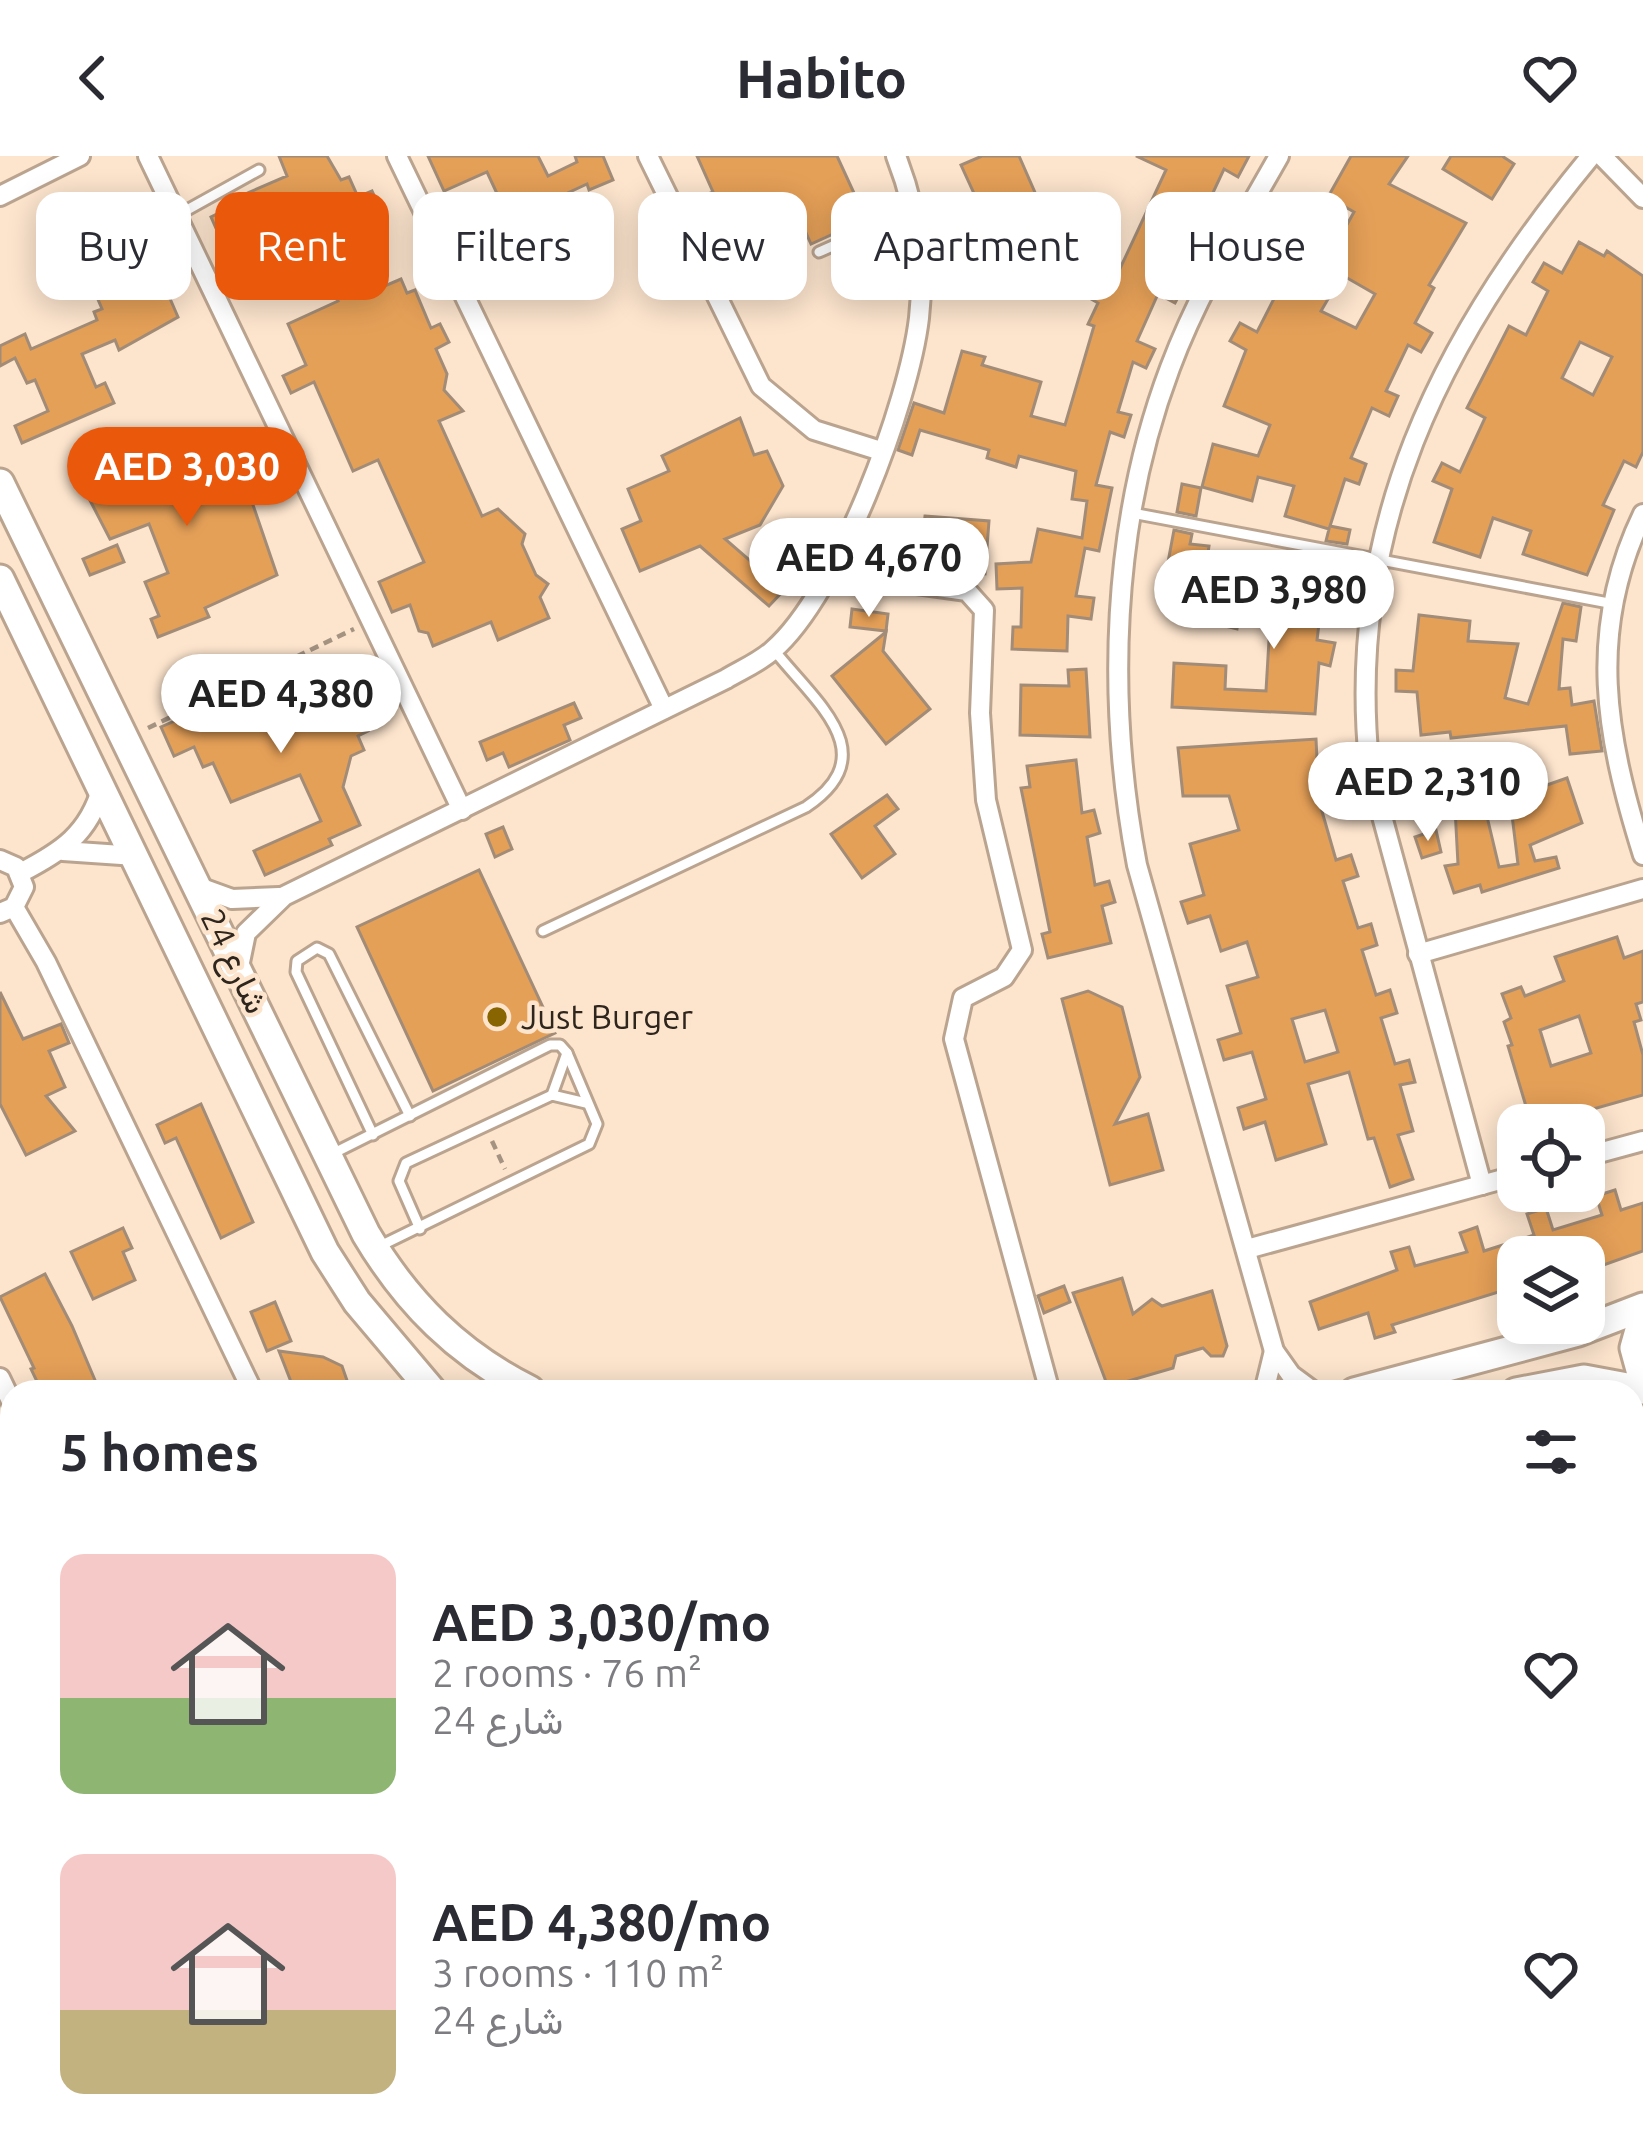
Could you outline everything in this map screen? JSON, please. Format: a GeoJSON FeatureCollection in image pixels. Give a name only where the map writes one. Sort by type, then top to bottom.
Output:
{"type":"FeatureCollection","features":[{"type":"Feature","properties":{"kind":"street"},"geometry":{"type":"LineString","coordinates":[[0,196],[80,156]]}},
{"type":"Feature","properties":{"kind":"street"},"geometry":{"type":"LineString","coordinates":[[148,156],[167,192]]}},
{"type":"Feature","properties":{"kind":"street"},"geometry":{"type":"LineString","coordinates":[[398,156],[664,709]]}},
{"type":"Feature","properties":{"kind":"street"},"geometry":{"type":"LineString","coordinates":[[647,156],[665,192]]}},
{"type":"Feature","properties":{"kind":"street"},"geometry":{"type":"LineString","coordinates":[[896,156],[908,192]]}},
{"type":"Feature","properties":{"kind":"street"},"geometry":{"type":"LineString","coordinates":[[1280,156],[1194,309],[1169,369],[1132,513],[1118,684],[1126,812],[1137,866],[1274,1351],[1298,1380]]}},
{"type":"Feature","properties":{"kind":"street"},"geometry":{"type":"LineString","coordinates":[[1482,1185],[1370,772],[1363,651],[1374,563],[1400,473],[1453,362],[1537,224],[1591,156]]}},
{"type":"Feature","properties":{"kind":"street"},"geometry":{"type":"LineString","coordinates":[[1602,156],[1643,198]]}},
{"type":"Feature","properties":{"kind":"street"},"geometry":{"type":"LineString","coordinates":[[191,241],[462,810]]}},
{"type":"Feature","properties":{"kind":"street"},"geometry":{"type":"LineString","coordinates":[[717,300],[748,366],[777,403],[814,430],[881,451]]}},
{"type":"Feature","properties":{"kind":"street"},"geometry":{"type":"LineString","coordinates":[[239,967],[246,933],[284,896],[774,650],[831,572],[898,410],[919,320],[918,300]]}},
{"type":"Feature","properties":{"kind":"street","name":"شارع 24"},"geometry":{"type":"LineString","coordinates":[[0,483],[375,1248],[404,1291],[452,1340],[490,1370],[511,1380]]}},
{"type":"Feature","properties":{"kind":"street"},"geometry":{"type":"LineString","coordinates":[[1643,514],[1614,604],[1604,686],[1619,774],[1643,855]]}},
{"type":"Feature","properties":{"kind":"street"},"geometry":{"type":"LineString","coordinates":[[831,572],[958,590],[974,596],[984,610],[980,713],[986,800],[1022,950],[1004,977],[963,998],[954,1024],[956,1053],[1047,1380]]}},
{"type":"Feature","properties":{"kind":"street","name":"شارع 24"},"geometry":{"type":"LineString","coordinates":[[0,579],[341,1280],[423,1380]]}},
{"type":"Feature","properties":{"kind":"street"},"geometry":{"type":"LineString","coordinates":[[20,873],[63,850],[84,829],[102,787]]}},
{"type":"Feature","properties":{"kind":"street"},"geometry":{"type":"LineString","coordinates":[[63,850],[136,856]]}},
{"type":"Feature","properties":{"kind":"street"},"geometry":{"type":"LineString","coordinates":[[0,860],[20,873],[24,887],[7,910],[46,962],[247,1380]]}},
{"type":"Feature","properties":{"kind":"street"},"geometry":{"type":"LineString","coordinates":[[199,887],[232,899],[284,896]]}},
{"type":"Feature","properties":{"kind":"street"},"geometry":{"type":"LineString","coordinates":[[1418,954],[1643,889]]}},
{"type":"Feature","properties":{"kind":"street"},"geometry":{"type":"LineString","coordinates":[[1605,1151],[1643,1141]]}},
{"type":"Feature","properties":{"kind":"street"},"geometry":{"type":"LineString","coordinates":[[1246,1249],[1497,1181]]}},
{"type":"Feature","properties":{"kind":"street"},"geometry":{"type":"LineString","coordinates":[[1642,1380],[1634,1348],[1643,1311]]}},
{"type":"Feature","properties":{"kind":"street"},"geometry":{"type":"LineString","coordinates":[[1398,1380],[1643,1311]]}},
{"type":"Feature","properties":{"kind":"street"},"geometry":{"type":"LineString","coordinates":[[1267,1380],[1274,1351]]}},
{"type":"Feature","properties":{"kind":"lane"},"geometry":{"type":"LineString","coordinates":[[191,207],[259,170]]}},
{"type":"Feature","properties":{"kind":"lane"},"geometry":{"type":"LineString","coordinates":[[819,252],[831,247]]}},
{"type":"Feature","properties":{"kind":"lane"},"geometry":{"type":"LineString","coordinates":[[1132,513],[1374,563],[1614,604]]}},
{"type":"Feature","properties":{"kind":"lane"},"geometry":{"type":"LineString","coordinates":[[542,931],[806,807],[830,788],[843,767],[842,739],[774,650]]}},
{"type":"Feature","properties":{"kind":"lane"},"geometry":{"type":"LineString","coordinates":[[373,1135],[296,972],[297,961],[316,948],[329,954],[410,1116]]}},
{"type":"Feature","properties":{"kind":"lane"},"geometry":{"type":"LineString","coordinates":[[329,1155],[550,1045],[560,1045],[567,1053],[596,1124],[581,1152],[375,1248]]}},
{"type":"Feature","properties":{"kind":"lane"},"geometry":{"type":"LineString","coordinates":[[552,1094],[567,1053]]}},
{"type":"Feature","properties":{"kind":"lane"},"geometry":{"type":"LineString","coordinates":[[420,1228],[399,1181],[400,1168],[552,1094],[576,1096],[589,1105]]}},
{"type":"Feature","properties":{"kind":"path"},"geometry":{"type":"LineString","coordinates":[[127,739],[373,620]]}},
{"type":"Feature","properties":{"kind":"building"},"geometry":{"type":"Polygon","coordinates":[[[279,156],[327,156],[341,180],[349,177],[356,192],[250,192],[287,176],[279,156]]]}},
{"type":"Feature","properties":{"kind":"building"},"geometry":{"type":"Polygon","coordinates":[[[428,156],[538,156],[548,176],[577,162],[575,156],[603,156],[613,180],[570,192],[496,192],[487,172],[444,191],[428,156]]]}},
{"type":"Feature","properties":{"kind":"building"},"geometry":{"type":"Polygon","coordinates":[[[697,156],[837,156],[854,192],[831,192],[831,235],[811,244],[807,192],[713,192],[697,156]]]}},
{"type":"Feature","properties":{"kind":"building"},"geometry":{"type":"Polygon","coordinates":[[[982,156],[1019,156],[1035,192],[973,192],[961,165],[982,156]]]}},
{"type":"Feature","properties":{"kind":"building"},"geometry":{"type":"Polygon","coordinates":[[[1136,156],[1249,156],[1238,177],[1224,169],[1213,192],[1156,192],[1166,170],[1136,156]]]}},
{"type":"Feature","properties":{"kind":"building"},"geometry":{"type":"Polygon","coordinates":[[[1351,156],[1408,156],[1389,184],[1466,223],[1429,285],[1434,288],[1415,323],[1432,333],[1421,352],[1408,345],[1386,391],[1398,396],[1389,416],[1372,408],[1351,458],[1366,464],[1359,484],[1345,479],[1330,526],[1350,530],[1347,544],[1326,541],[1329,529],[1285,516],[1294,486],[1258,477],[1252,501],[1202,487],[1213,444],[1258,456],[1270,425],[1224,406],[1246,350],[1230,341],[1240,323],[1257,332],[1273,300],[1327,300],[1321,311],[1356,328],[1375,294],[1348,278],[1348,223],[1354,212],[1348,209],[1348,192],[1331,192],[1351,156]]]}},
{"type":"Feature","properties":{"kind":"building"},"geometry":{"type":"Polygon","coordinates":[[[1451,156],[1502,156],[1514,164],[1492,199],[1443,169],[1451,156]]]}},
{"type":"Feature","properties":{"kind":"building"},"geometry":{"type":"Polygon","coordinates":[[[1145,215],[1145,300],[1155,300],[1137,341],[1155,349],[1146,368],[1133,362],[1118,412],[1131,415],[1124,437],[1110,432],[1096,485],[1112,488],[1099,551],[1085,548],[1076,596],[1094,598],[1091,619],[1068,616],[1067,651],[1012,649],[1013,627],[1021,627],[1022,588],[997,589],[996,564],[1031,562],[1038,529],[1082,538],[1087,501],[1072,499],[1076,471],[1019,456],[1016,467],[987,458],[989,450],[920,430],[912,455],[898,450],[914,403],[944,413],[962,351],[985,357],[982,365],[1041,382],[1031,416],[1065,425],[1094,326],[1088,324],[1098,303],[1093,300],[1121,300],[1121,266],[1145,215]]]}},
{"type":"Feature","properties":{"kind":"building"},"geometry":{"type":"Polygon","coordinates":[[[1579,242],[1604,256],[1607,251],[1643,276],[1643,452],[1636,467],[1624,461],[1603,505],[1614,510],[1587,575],[1523,554],[1531,531],[1493,518],[1480,557],[1434,542],[1452,489],[1433,481],[1442,463],[1460,472],[1485,418],[1467,408],[1509,326],[1526,335],[1548,291],[1533,282],[1544,263],[1562,273],[1579,242]],[[1580,342],[1562,378],[1593,395],[1612,357],[1580,342]]]}},
{"type":"Feature","properties":{"kind":"building"},"geometry":{"type":"Polygon","coordinates":[[[401,279],[407,293],[413,291],[413,300],[419,300],[431,328],[440,324],[449,342],[436,349],[447,374],[444,390],[463,411],[439,421],[482,516],[498,509],[525,534],[522,544],[536,575],[548,584],[540,597],[549,618],[498,640],[491,622],[433,646],[428,633],[419,631],[410,605],[392,612],[379,582],[424,562],[378,460],[353,471],[314,382],[291,393],[283,376],[306,365],[288,324],[338,301],[389,300],[389,284],[401,279]]]}},
{"type":"Feature","properties":{"kind":"building"},"geometry":{"type":"Polygon","coordinates":[[[98,300],[171,300],[178,317],[119,350],[115,340],[82,354],[96,387],[105,383],[114,403],[22,443],[15,426],[48,411],[35,380],[27,383],[15,358],[0,366],[0,346],[25,334],[31,349],[97,320],[94,312],[102,309],[98,300]]]}},
{"type":"Feature","properties":{"kind":"building"},"geometry":{"type":"Polygon","coordinates":[[[740,418],[754,455],[767,451],[783,486],[760,525],[725,539],[784,590],[769,606],[700,546],[640,571],[622,529],[641,521],[628,489],[669,471],[662,456],[740,418]]]}},
{"type":"Feature","properties":{"kind":"building"},"geometry":{"type":"Polygon","coordinates":[[[202,436],[227,490],[263,474],[271,494],[252,502],[277,575],[205,608],[209,617],[158,637],[151,619],[159,616],[145,582],[168,573],[149,524],[110,539],[80,481],[140,457],[142,463],[202,436]]]}},
{"type":"Feature","properties":{"kind":"building"},"geometry":{"type":"Polygon","coordinates":[[[1182,484],[1201,488],[1196,516],[1177,512],[1182,484]]]}},
{"type":"Feature","properties":{"kind":"building"},"geometry":{"type":"Polygon","coordinates":[[[925,516],[989,521],[985,574],[914,568],[916,534],[923,535],[925,516]]]}},
{"type":"Feature","properties":{"kind":"building"},"geometry":{"type":"Polygon","coordinates":[[[1174,530],[1192,534],[1190,544],[1209,546],[1205,573],[1181,570],[1181,565],[1168,562],[1174,530]]]}},
{"type":"Feature","properties":{"kind":"building"},"geometry":{"type":"Polygon","coordinates":[[[117,545],[124,562],[90,575],[83,559],[117,545]]]}},
{"type":"Feature","properties":{"kind":"building"},"geometry":{"type":"Polygon","coordinates":[[[1323,558],[1344,562],[1337,594],[1323,591],[1317,640],[1335,643],[1330,666],[1319,663],[1315,714],[1172,707],[1174,663],[1226,666],[1225,689],[1266,691],[1273,573],[1280,575],[1283,564],[1319,575],[1323,558]]]}},
{"type":"Feature","properties":{"kind":"building"},"geometry":{"type":"Polygon","coordinates":[[[1194,574],[1244,580],[1237,629],[1188,617],[1194,574]]]}},
{"type":"Feature","properties":{"kind":"building"},"geometry":{"type":"Polygon","coordinates":[[[1563,603],[1581,607],[1576,641],[1563,639],[1559,689],[1570,688],[1572,705],[1594,701],[1602,751],[1570,754],[1566,726],[1451,738],[1450,732],[1421,735],[1417,692],[1396,691],[1396,670],[1413,671],[1419,615],[1470,621],[1468,641],[1518,644],[1505,698],[1528,704],[1563,603]]]}},
{"type":"Feature","properties":{"kind":"building"},"geometry":{"type":"Polygon","coordinates":[[[852,609],[888,614],[886,631],[850,627],[852,609]]]}},
{"type":"Feature","properties":{"kind":"building"},"geometry":{"type":"Polygon","coordinates":[[[886,632],[883,651],[930,709],[886,744],[832,676],[886,632]]]}},
{"type":"Feature","properties":{"kind":"building"},"geometry":{"type":"Polygon","coordinates":[[[302,668],[318,700],[333,705],[342,701],[348,714],[359,709],[368,731],[358,736],[364,750],[351,756],[343,787],[360,825],[329,839],[332,845],[265,875],[254,851],[321,821],[300,775],[231,802],[213,763],[203,767],[194,747],[174,756],[161,727],[195,712],[198,719],[302,668]]]}},
{"type":"Feature","properties":{"kind":"building"},"geometry":{"type":"Polygon","coordinates":[[[1086,669],[1090,737],[1020,735],[1021,685],[1069,686],[1068,670],[1086,669]]]}},
{"type":"Feature","properties":{"kind":"building"},"geometry":{"type":"Polygon","coordinates":[[[574,703],[581,718],[564,725],[570,740],[509,767],[503,753],[487,760],[480,742],[574,703]]]}},
{"type":"Feature","properties":{"kind":"building"},"geometry":{"type":"Polygon","coordinates":[[[1316,739],[1319,801],[1336,860],[1351,855],[1358,876],[1343,881],[1358,928],[1371,924],[1377,945],[1362,950],[1376,995],[1390,990],[1397,1013],[1381,1018],[1395,1064],[1409,1060],[1415,1082],[1400,1085],[1413,1131],[1398,1135],[1413,1179],[1390,1187],[1374,1138],[1368,1139],[1349,1072],[1308,1084],[1326,1144],[1276,1160],[1265,1122],[1244,1129],[1238,1108],[1266,1099],[1252,1052],[1224,1060],[1218,1040],[1241,1033],[1227,986],[1258,977],[1247,942],[1221,951],[1210,916],[1188,923],[1181,902],[1204,895],[1190,844],[1239,830],[1229,796],[1183,796],[1178,748],[1316,739]],[[1325,1010],[1292,1019],[1305,1062],[1338,1052],[1325,1010]]]}},
{"type":"Feature","properties":{"kind":"building"},"geometry":{"type":"Polygon","coordinates":[[[1076,760],[1082,813],[1094,810],[1100,833],[1087,837],[1095,885],[1109,881],[1115,902],[1102,906],[1111,943],[1048,958],[1042,934],[1050,932],[1021,788],[1030,787],[1027,766],[1076,760]]]}},
{"type":"Feature","properties":{"kind":"building"},"geometry":{"type":"Polygon","coordinates":[[[1475,766],[1499,867],[1518,864],[1511,807],[1530,800],[1527,792],[1567,778],[1582,823],[1530,845],[1535,861],[1556,857],[1559,868],[1482,892],[1480,885],[1454,893],[1445,866],[1458,864],[1453,771],[1475,766]]]}},
{"type":"Feature","properties":{"kind":"building"},"geometry":{"type":"Polygon","coordinates":[[[887,795],[898,809],[875,826],[895,854],[862,878],[831,834],[887,795]]]}},
{"type":"Feature","properties":{"kind":"building"},"geometry":{"type":"Polygon","coordinates":[[[503,827],[512,849],[495,857],[486,834],[503,827]]]}},
{"type":"Feature","properties":{"kind":"building"},"geometry":{"type":"Polygon","coordinates":[[[1436,830],[1441,852],[1422,858],[1415,837],[1436,830]]]}},
{"type":"Feature","properties":{"kind":"building"},"geometry":{"type":"Polygon","coordinates":[[[479,870],[555,1033],[433,1091],[357,927],[479,870]]]}},
{"type":"Feature","properties":{"kind":"building"},"geometry":{"type":"Polygon","coordinates":[[[1617,937],[1624,958],[1643,951],[1643,1002],[1636,1004],[1641,1020],[1634,1022],[1643,1055],[1643,1095],[1605,1106],[1525,1104],[1508,1046],[1512,1045],[1504,1022],[1511,1018],[1502,994],[1521,987],[1525,996],[1564,981],[1555,957],[1617,937]],[[1579,1016],[1540,1030],[1551,1066],[1591,1053],[1579,1016]]]}},
{"type":"Feature","properties":{"kind":"building"},"geometry":{"type":"Polygon","coordinates":[[[1088,991],[1122,1007],[1140,1077],[1115,1124],[1148,1114],[1163,1170],[1110,1185],[1062,999],[1088,991]]]}},
{"type":"Feature","properties":{"kind":"building"},"geometry":{"type":"Polygon","coordinates":[[[0,992],[23,1039],[61,1024],[69,1043],[49,1051],[65,1087],[46,1096],[75,1131],[26,1155],[0,1104],[0,992]]]}},
{"type":"Feature","properties":{"kind":"building"},"geometry":{"type":"Polygon","coordinates":[[[201,1104],[253,1222],[221,1238],[176,1138],[165,1143],[157,1125],[201,1104]]]}},
{"type":"Feature","properties":{"kind":"building"},"geometry":{"type":"Polygon","coordinates":[[[1615,1190],[1621,1210],[1643,1203],[1643,1251],[1605,1265],[1605,1236],[1531,1236],[1527,1214],[1547,1212],[1553,1230],[1602,1215],[1605,1193],[1615,1190]]]}},
{"type":"Feature","properties":{"kind":"building"},"geometry":{"type":"Polygon","coordinates":[[[1477,1227],[1484,1251],[1497,1247],[1497,1292],[1392,1325],[1395,1332],[1375,1338],[1368,1313],[1319,1329],[1310,1302],[1397,1270],[1391,1252],[1409,1247],[1415,1266],[1467,1252],[1460,1233],[1477,1227]]]}},
{"type":"Feature","properties":{"kind":"building"},"geometry":{"type":"Polygon","coordinates":[[[123,1228],[132,1248],[123,1252],[135,1280],[93,1299],[71,1252],[123,1228]]]}},
{"type":"Feature","properties":{"kind":"building"},"geometry":{"type":"Polygon","coordinates":[[[45,1274],[95,1380],[36,1380],[0,1297],[45,1274]]]}},
{"type":"Feature","properties":{"kind":"building"},"geometry":{"type":"Polygon","coordinates":[[[1122,1278],[1133,1314],[1152,1299],[1162,1306],[1212,1291],[1227,1346],[1223,1356],[1211,1356],[1203,1348],[1176,1356],[1173,1368],[1132,1380],[1105,1380],[1073,1293],[1122,1278]]]}},
{"type":"Feature","properties":{"kind":"building"},"geometry":{"type":"Polygon","coordinates":[[[1064,1286],[1070,1302],[1044,1313],[1038,1296],[1064,1286]]]}},
{"type":"Feature","properties":{"kind":"building"},"geometry":{"type":"Polygon","coordinates":[[[275,1302],[291,1341],[267,1351],[251,1312],[275,1302]]]}},
{"type":"Feature","properties":{"kind":"building"},"geometry":{"type":"Polygon","coordinates":[[[279,1351],[323,1357],[342,1366],[347,1380],[290,1380],[279,1351]]]}},
{"type":"Feature","properties":{"kind":"place","name":"Just Burger"},"geometry":{"type":"Point","coordinates":[497,1017]}}]}
